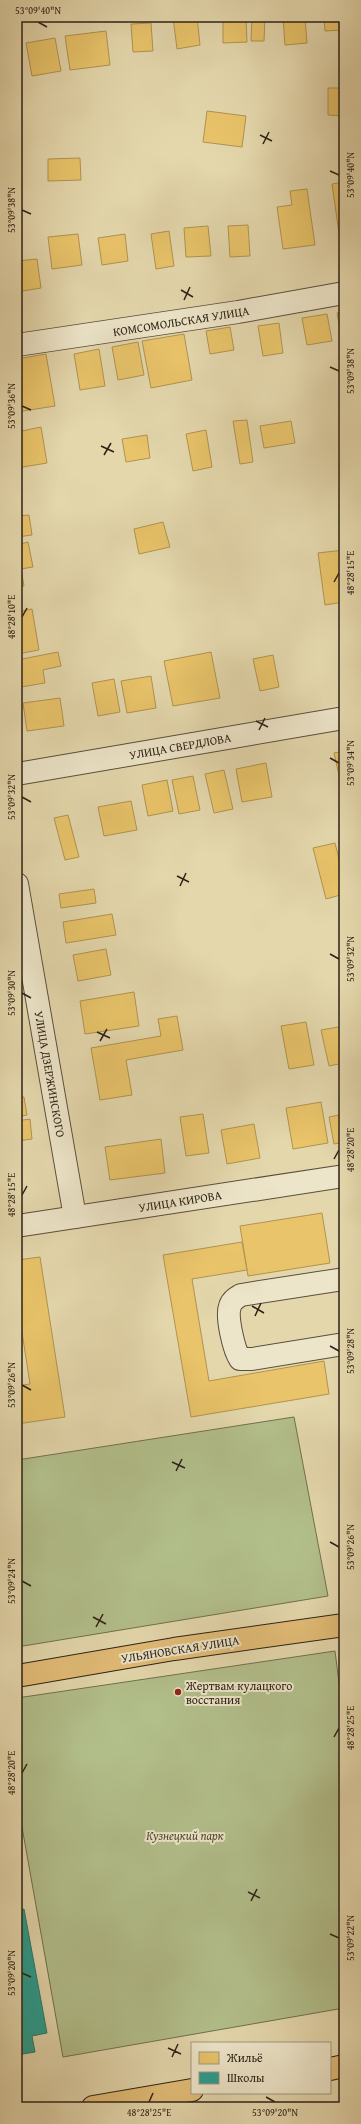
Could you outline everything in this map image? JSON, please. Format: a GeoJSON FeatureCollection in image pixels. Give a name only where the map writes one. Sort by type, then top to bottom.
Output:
{"type":"FeatureCollection","features":[{"type":"Feature","properties":{"kind":"main road","name":"УЛЬЯНОВСКАЯ УЛИЦА"},"geometry":{"type":"LineString","coordinates":[[17,1676],[174,1648],[344,1625]]}},
{"type":"Feature","properties":{"kind":"main road"},"geometry":{"type":"LineString","coordinates":[[331,2069],[344,2066]]}},
{"type":"Feature","properties":{"kind":"main road"},"geometry":{"type":"LineString","coordinates":[[93,2107],[137,2103],[191,2090]]}},
{"type":"Feature","properties":{"kind":"street","name":"КОМСОМОЛЬСКАЯ УЛИЦА"},"geometry":{"type":"LineString","coordinates":[[17,345],[238,312],[344,293]]}},
{"type":"Feature","properties":{"kind":"street","name":"УЛИЦА СВЕРДЛОВА"},"geometry":{"type":"LineString","coordinates":[[17,774],[344,718]]}},
{"type":"Feature","properties":{"kind":"street","name":"УЛИЦА ДЗЕРЖИНСКОГО"},"geometry":{"type":"LineString","coordinates":[[17,884],[75,1217]]}},
{"type":"Feature","properties":{"kind":"street","name":"УЛИЦА КИРОВА"},"geometry":{"type":"LineString","coordinates":[[17,1226],[344,1176]]}},
{"type":"Feature","properties":{"kind":"street"},"geometry":{"type":"LineString","coordinates":[[344,1278],[241,1295],[234,1298],[230,1307],[235,1351],[240,1359],[252,1359],[344,1344]]}},
{"type":"Feature","properties":{"kind":"green space"},"geometry":{"type":"Polygon","coordinates":[[[294,1417],[328,1596],[17,1647],[17,1460],[294,1417]]]}},
{"type":"Feature","properties":{"kind":"green space","name":"Кузнецкий парк"},"geometry":{"type":"Polygon","coordinates":[[[335,1651],[344,1722],[344,2008],[63,2057],[17,1799],[17,1698],[335,1651]]]}},
{"type":"Feature","properties":{"kind":"building: Жильё"},"geometry":{"type":"Polygon","coordinates":[[[173,17],[197,17],[200,45],[177,49],[173,17]]]}},
{"type":"Feature","properties":{"kind":"building: Жильё"},"geometry":{"type":"Polygon","coordinates":[[[223,17],[246,17],[247,42],[223,43],[223,17]]]}},
{"type":"Feature","properties":{"kind":"building: Жильё"},"geometry":{"type":"Polygon","coordinates":[[[252,17],[265,17],[264,41],[251,41],[252,17]]]}},
{"type":"Feature","properties":{"kind":"building: Жильё"},"geometry":{"type":"Polygon","coordinates":[[[283,17],[305,17],[307,43],[285,45],[283,17]]]}},
{"type":"Feature","properties":{"kind":"building: Жильё"},"geometry":{"type":"Polygon","coordinates":[[[324,17],[342,17],[343,30],[325,31],[324,17]]]}},
{"type":"Feature","properties":{"kind":"building: Жильё"},"geometry":{"type":"Polygon","coordinates":[[[151,23],[153,51],[133,52],[131,24],[151,23]]]}},
{"type":"Feature","properties":{"kind":"building: Жильё"},"geometry":{"type":"Polygon","coordinates":[[[106,31],[110,65],[70,70],[65,36],[106,31]]]}},
{"type":"Feature","properties":{"kind":"building: Жильё"},"geometry":{"type":"Polygon","coordinates":[[[55,38],[61,71],[32,76],[26,43],[55,38]]]}},
{"type":"Feature","properties":{"kind":"building: Жильё"},"geometry":{"type":"Polygon","coordinates":[[[17,43],[19,43],[19,84],[17,84],[17,43]]]}},
{"type":"Feature","properties":{"kind":"building: Жильё"},"geometry":{"type":"Polygon","coordinates":[[[328,88],[344,88],[344,116],[328,115],[328,88]]]}},
{"type":"Feature","properties":{"kind":"building: Жильё"},"geometry":{"type":"Polygon","coordinates":[[[207,111],[246,116],[242,147],[203,142],[207,111]]]}},
{"type":"Feature","properties":{"kind":"building: Жильё"},"geometry":{"type":"Polygon","coordinates":[[[80,158],[81,180],[48,181],[48,159],[80,158]]]}},
{"type":"Feature","properties":{"kind":"building: Жильё"},"geometry":{"type":"Polygon","coordinates":[[[344,182],[344,239],[340,240],[332,184],[344,182]]]}},
{"type":"Feature","properties":{"kind":"building: Жильё"},"geometry":{"type":"Polygon","coordinates":[[[307,189],[315,245],[283,249],[277,207],[292,205],[290,191],[307,189]]]}},
{"type":"Feature","properties":{"kind":"building: Жильё"},"geometry":{"type":"Polygon","coordinates":[[[248,225],[250,256],[230,257],[228,226],[248,225]]]}},
{"type":"Feature","properties":{"kind":"building: Жильё"},"geometry":{"type":"Polygon","coordinates":[[[208,226],[211,256],[186,257],[184,228],[208,226]]]}},
{"type":"Feature","properties":{"kind":"building: Жильё"},"geometry":{"type":"Polygon","coordinates":[[[169,231],[174,266],[156,269],[151,234],[169,231]]]}},
{"type":"Feature","properties":{"kind":"building: Жильё"},"geometry":{"type":"Polygon","coordinates":[[[78,234],[82,265],[52,269],[48,237],[78,234]]]}},
{"type":"Feature","properties":{"kind":"building: Жильё"},"geometry":{"type":"Polygon","coordinates":[[[125,234],[128,261],[102,265],[98,238],[125,234]]]}},
{"type":"Feature","properties":{"kind":"building: Жильё"},"geometry":{"type":"Polygon","coordinates":[[[37,259],[41,288],[17,292],[17,261],[37,259]]]}},
{"type":"Feature","properties":{"kind":"building: Жильё"},"geometry":{"type":"Polygon","coordinates":[[[344,311],[344,344],[343,344],[337,313],[344,311]]]}},
{"type":"Feature","properties":{"kind":"building: Жильё"},"geometry":{"type":"Polygon","coordinates":[[[327,314],[332,341],[307,345],[302,318],[327,314]]]}},
{"type":"Feature","properties":{"kind":"building: Жильё"},"geometry":{"type":"Polygon","coordinates":[[[279,323],[283,353],[263,356],[258,326],[279,323]]]}},
{"type":"Feature","properties":{"kind":"building: Жильё"},"geometry":{"type":"Polygon","coordinates":[[[230,327],[234,350],[210,354],[206,331],[230,327]]]}},
{"type":"Feature","properties":{"kind":"building: Жильё"},"geometry":{"type":"Polygon","coordinates":[[[184,334],[192,380],[151,388],[142,341],[184,334]]]}},
{"type":"Feature","properties":{"kind":"building: Жильё"},"geometry":{"type":"Polygon","coordinates":[[[138,342],[144,375],[118,380],[112,347],[138,342]]]}},
{"type":"Feature","properties":{"kind":"building: Жильё"},"geometry":{"type":"Polygon","coordinates":[[[99,349],[105,386],[80,390],[74,354],[99,349]]]}},
{"type":"Feature","properties":{"kind":"building: Жильё"},"geometry":{"type":"Polygon","coordinates":[[[46,354],[55,406],[17,412],[17,359],[46,354]]]}},
{"type":"Feature","properties":{"kind":"building: Жильё"},"geometry":{"type":"Polygon","coordinates":[[[247,420],[253,462],[240,464],[233,421],[247,420]]]}},
{"type":"Feature","properties":{"kind":"building: Жильё"},"geometry":{"type":"Polygon","coordinates":[[[291,421],[295,443],[264,448],[260,426],[291,421]]]}},
{"type":"Feature","properties":{"kind":"building: Жильё"},"geometry":{"type":"Polygon","coordinates":[[[41,427],[47,463],[17,468],[17,432],[41,427]]]}},
{"type":"Feature","properties":{"kind":"building: Жильё"},"geometry":{"type":"Polygon","coordinates":[[[206,430],[212,467],[193,471],[186,434],[206,430]]]}},
{"type":"Feature","properties":{"kind":"building: Жильё"},"geometry":{"type":"Polygon","coordinates":[[[147,435],[150,458],[126,462],[122,439],[147,435]]]}},
{"type":"Feature","properties":{"kind":"building: Жильё"},"geometry":{"type":"Polygon","coordinates":[[[29,515],[32,535],[17,537],[17,516],[29,515]]]}},
{"type":"Feature","properties":{"kind":"building: Жильё"},"geometry":{"type":"Polygon","coordinates":[[[163,522],[170,547],[139,554],[134,529],[163,522]]]}},
{"type":"Feature","properties":{"kind":"building: Жильё"},"geometry":{"type":"Polygon","coordinates":[[[28,542],[33,567],[21,569],[24,586],[17,587],[17,545],[28,542]]]}},
{"type":"Feature","properties":{"kind":"building: Жильё"},"geometry":{"type":"Polygon","coordinates":[[[344,550],[344,602],[325,605],[318,553],[344,550]]]}},
{"type":"Feature","properties":{"kind":"building: Жильё"},"geometry":{"type":"Polygon","coordinates":[[[32,609],[39,650],[17,654],[17,612],[32,609]]]}},
{"type":"Feature","properties":{"kind":"building: Жильё"},"geometry":{"type":"Polygon","coordinates":[[[58,652],[61,666],[43,670],[45,683],[21,687],[17,660],[58,652]]]}},
{"type":"Feature","properties":{"kind":"building: Жильё"},"geometry":{"type":"Polygon","coordinates":[[[211,652],[220,698],[173,706],[164,661],[211,652]]]}},
{"type":"Feature","properties":{"kind":"building: Жильё"},"geometry":{"type":"Polygon","coordinates":[[[273,655],[279,687],[260,691],[253,659],[273,655]]]}},
{"type":"Feature","properties":{"kind":"building: Жильё"},"geometry":{"type":"Polygon","coordinates":[[[151,676],[156,708],[127,713],[121,681],[151,676]]]}},
{"type":"Feature","properties":{"kind":"building: Жильё"},"geometry":{"type":"Polygon","coordinates":[[[114,679],[120,712],[98,716],[92,683],[114,679]]]}},
{"type":"Feature","properties":{"kind":"building: Жильё"},"geometry":{"type":"Polygon","coordinates":[[[60,698],[64,726],[27,731],[23,703],[60,698]]]}},
{"type":"Feature","properties":{"kind":"building: Жильё"},"geometry":{"type":"Polygon","coordinates":[[[344,751],[344,783],[341,784],[334,753],[344,751]]]}},
{"type":"Feature","properties":{"kind":"building: Жильё"},"geometry":{"type":"Polygon","coordinates":[[[266,763],[272,797],[242,802],[236,769],[266,763]]]}},
{"type":"Feature","properties":{"kind":"building: Жильё"},"geometry":{"type":"Polygon","coordinates":[[[224,770],[233,809],[214,813],[205,774],[224,770]]]}},
{"type":"Feature","properties":{"kind":"building: Жильё"},"geometry":{"type":"Polygon","coordinates":[[[193,776],[200,810],[179,814],[172,780],[193,776]]]}},
{"type":"Feature","properties":{"kind":"building: Жильё"},"geometry":{"type":"Polygon","coordinates":[[[167,780],[173,811],[148,816],[142,785],[167,780]]]}},
{"type":"Feature","properties":{"kind":"building: Жильё"},"geometry":{"type":"Polygon","coordinates":[[[131,801],[137,830],[104,836],[98,807],[131,801]]]}},
{"type":"Feature","properties":{"kind":"building: Жильё"},"geometry":{"type":"Polygon","coordinates":[[[68,815],[79,857],[65,860],[54,818],[68,815]]]}},
{"type":"Feature","properties":{"kind":"building: Жильё"},"geometry":{"type":"Polygon","coordinates":[[[335,843],[344,878],[344,894],[326,899],[313,848],[335,843]]]}},
{"type":"Feature","properties":{"kind":"building: Жильё"},"geometry":{"type":"Polygon","coordinates":[[[94,889],[96,903],[61,908],[59,894],[94,889]]]}},
{"type":"Feature","properties":{"kind":"building: Жильё"},"geometry":{"type":"Polygon","coordinates":[[[112,914],[116,935],[66,943],[63,922],[112,914]]]}},
{"type":"Feature","properties":{"kind":"building: Жильё"},"geometry":{"type":"Polygon","coordinates":[[[106,949],[111,975],[78,981],[73,955],[106,949]]]}},
{"type":"Feature","properties":{"kind":"building: Жильё"},"geometry":{"type":"Polygon","coordinates":[[[134,992],[139,1026],[85,1034],[80,1001],[134,992]]]}},
{"type":"Feature","properties":{"kind":"building: Жильё"},"geometry":{"type":"Polygon","coordinates":[[[177,1016],[183,1050],[126,1060],[132,1095],[100,1100],[91,1048],[161,1036],[158,1019],[177,1016]]]}},
{"type":"Feature","properties":{"kind":"building: Жильё"},"geometry":{"type":"Polygon","coordinates":[[[306,1022],[314,1065],[289,1069],[281,1026],[306,1022]]]}},
{"type":"Feature","properties":{"kind":"building: Жильё"},"geometry":{"type":"Polygon","coordinates":[[[344,1026],[344,1063],[329,1066],[321,1030],[344,1026]]]}},
{"type":"Feature","properties":{"kind":"building: Жильё"},"geometry":{"type":"Polygon","coordinates":[[[17,1049],[21,1069],[17,1070],[17,1049]]]}},
{"type":"Feature","properties":{"kind":"building: Жильё"},"geometry":{"type":"Polygon","coordinates":[[[24,1097],[27,1115],[17,1117],[17,1098],[24,1097]]]}},
{"type":"Feature","properties":{"kind":"building: Жильё"},"geometry":{"type":"Polygon","coordinates":[[[321,1102],[328,1143],[293,1149],[286,1108],[321,1102]]]}},
{"type":"Feature","properties":{"kind":"building: Жильё"},"geometry":{"type":"Polygon","coordinates":[[[203,1114],[209,1153],[186,1156],[180,1117],[203,1114]]]}},
{"type":"Feature","properties":{"kind":"building: Жильё"},"geometry":{"type":"Polygon","coordinates":[[[344,1114],[344,1142],[334,1144],[329,1117],[344,1114]]]}},
{"type":"Feature","properties":{"kind":"building: Жильё"},"geometry":{"type":"Polygon","coordinates":[[[30,1119],[32,1139],[17,1141],[17,1121],[30,1119]]]}},
{"type":"Feature","properties":{"kind":"building: Жильё"},"geometry":{"type":"Polygon","coordinates":[[[254,1124],[260,1158],[227,1164],[221,1130],[254,1124]]]}},
{"type":"Feature","properties":{"kind":"building: Жильё"},"geometry":{"type":"Polygon","coordinates":[[[161,1139],[165,1173],[110,1180],[105,1147],[161,1139]]]}},
{"type":"Feature","properties":{"kind":"building: Жильё"},"geometry":{"type":"Polygon","coordinates":[[[322,1213],[330,1263],[248,1276],[240,1226],[322,1213]]]}},
{"type":"Feature","properties":{"kind":"building: Жильё"},"geometry":{"type":"Polygon","coordinates":[[[242,1242],[247,1270],[192,1279],[209,1381],[324,1361],[329,1394],[191,1417],[163,1255],[242,1242]]]}},
{"type":"Feature","properties":{"kind":"building: Жильё"},"geometry":{"type":"Polygon","coordinates":[[[40,1257],[65,1417],[17,1424],[17,1386],[30,1384],[17,1300],[17,1260],[40,1257]]]}},
{"type":"Feature","properties":{"kind":"building: Школы"},"geometry":{"type":"Polygon","coordinates":[[[24,1909],[47,2033],[32,2036],[35,2052],[17,2055],[17,1911],[24,1909]]]}},
{"type":"Feature","properties":{"kind":"place","name":"Жертвам кулацкого восстания"},"geometry":{"type":"Point","coordinates":[178,1692]}}]}
